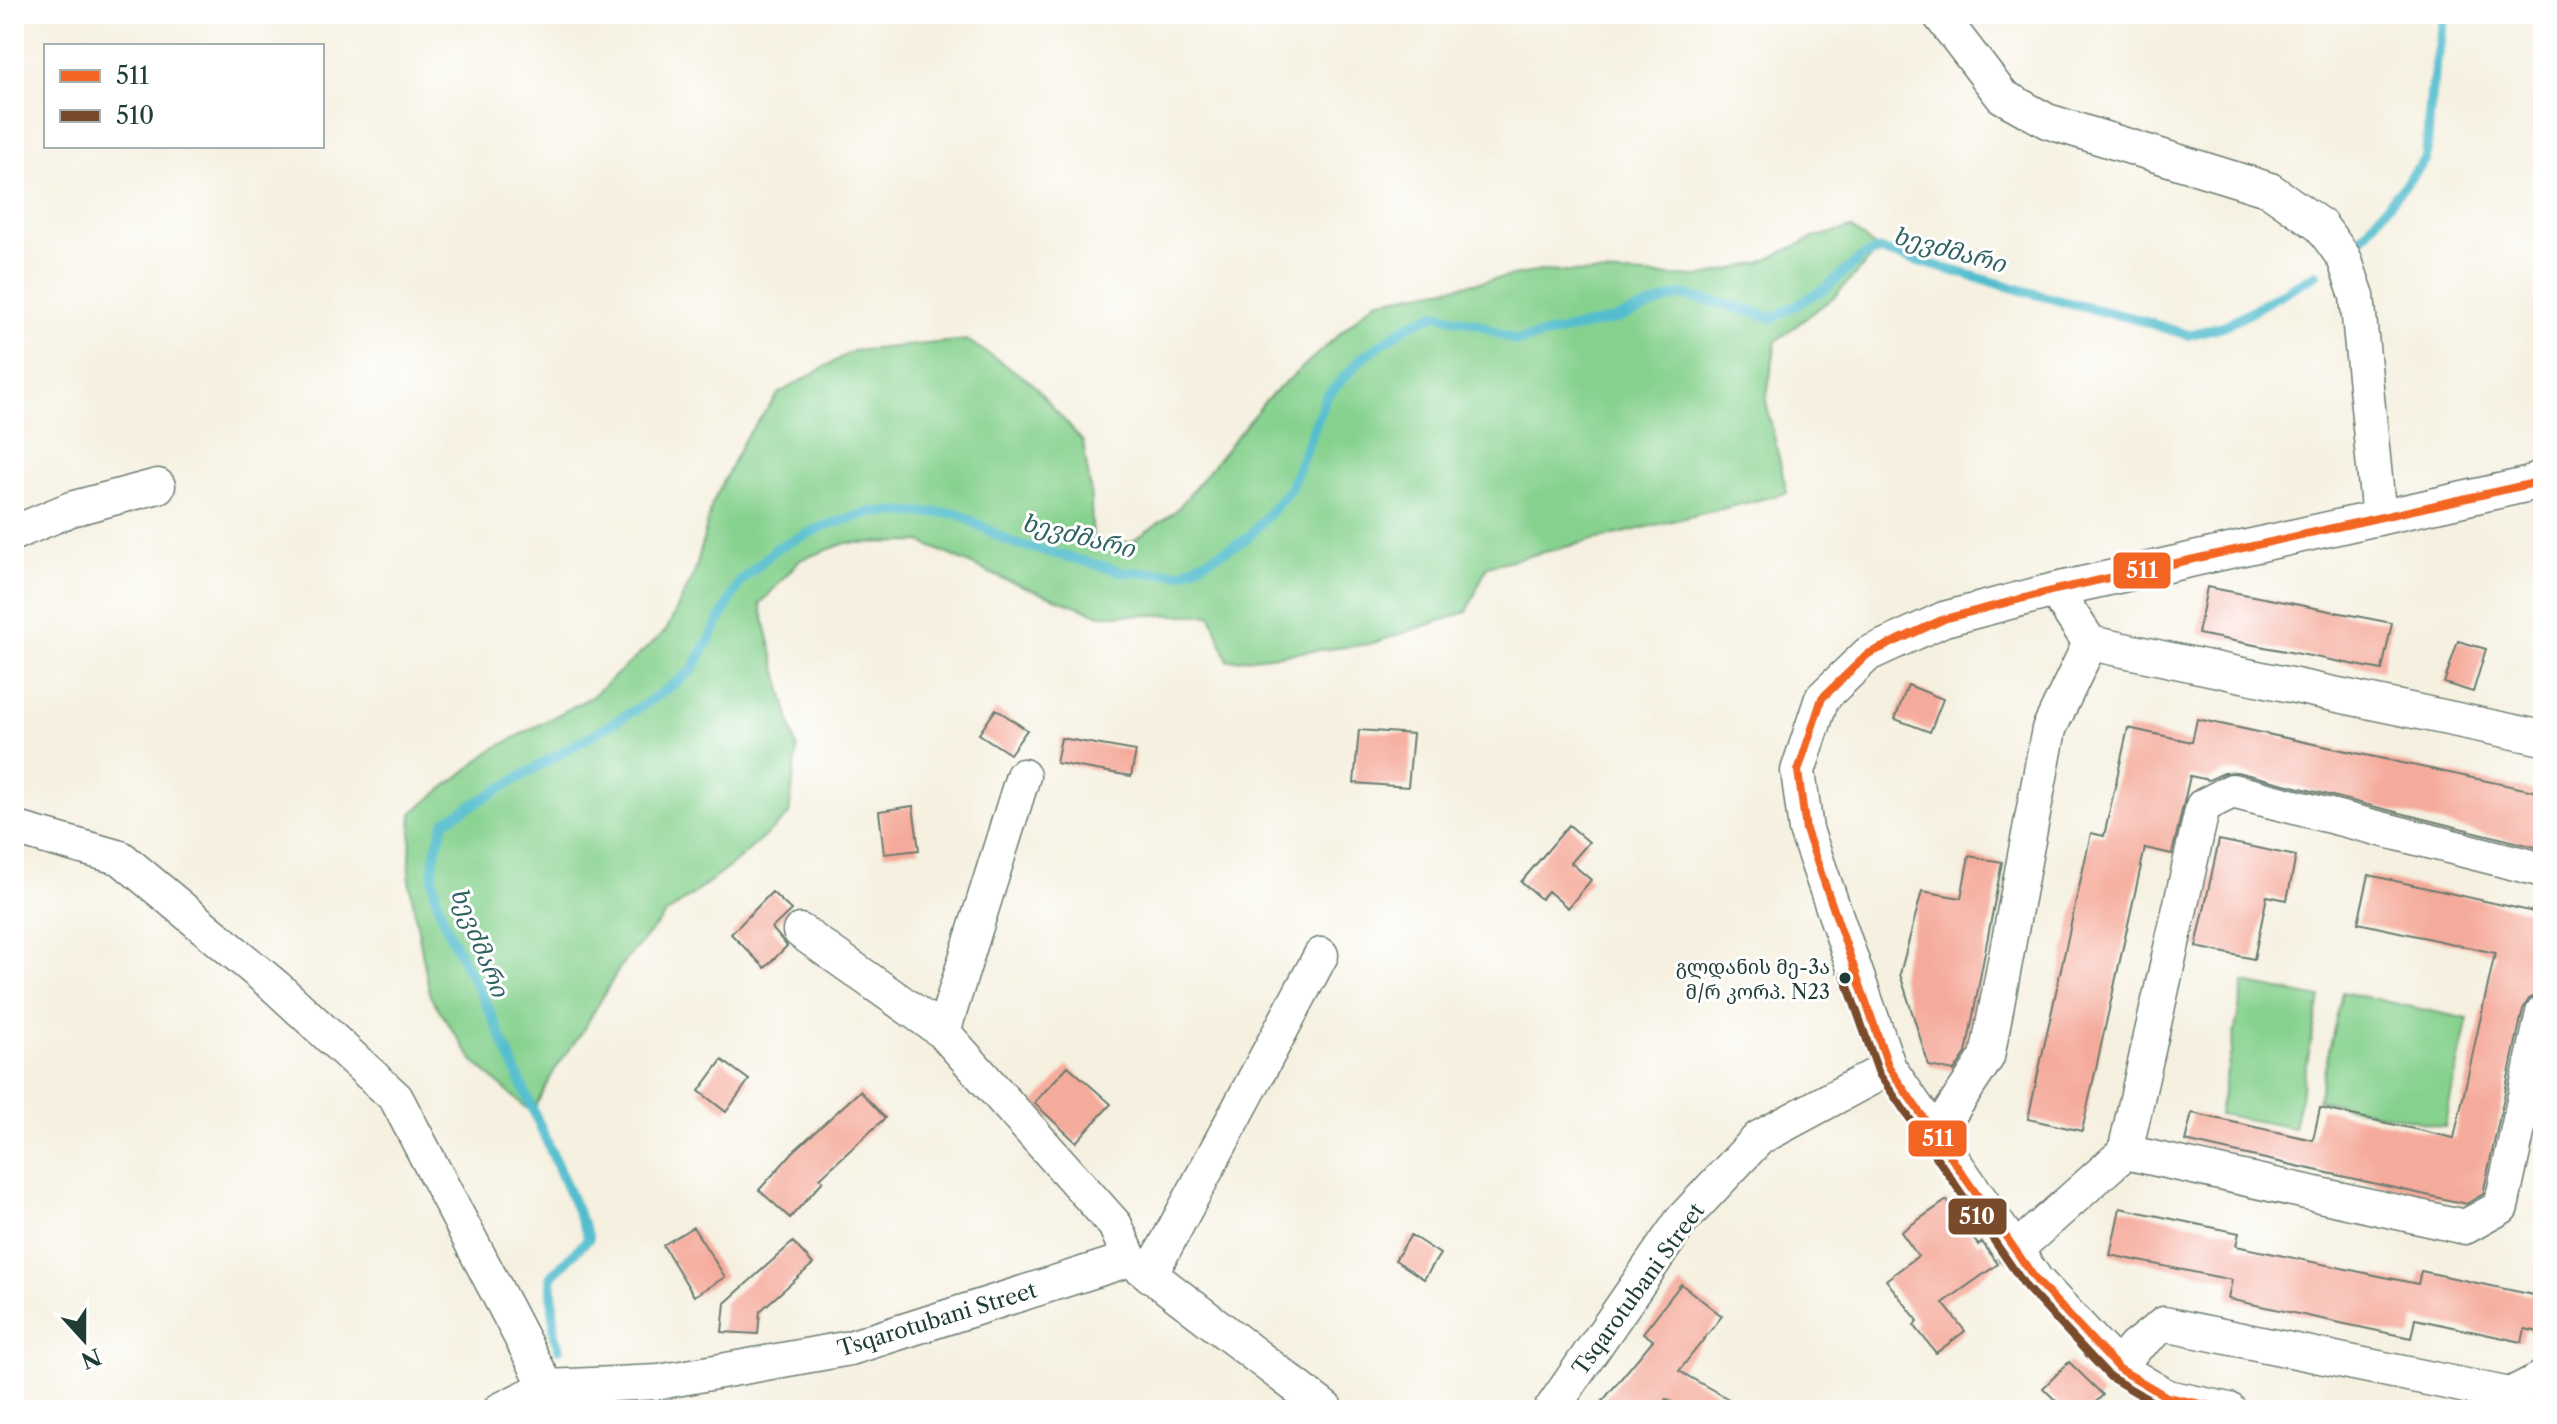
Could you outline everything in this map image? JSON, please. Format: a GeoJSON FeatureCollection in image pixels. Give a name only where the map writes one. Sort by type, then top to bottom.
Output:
{"type":"FeatureCollection","features":[{"type":"Feature","properties":{"kind":"street"},"geometry":{"type":"LineString","coordinates":[[1939,14],[2002,96],[2047,121],[2270,190],[2321,226],[2344,258],[2357,296],[2379,518]]}},
{"type":"Feature","properties":{"kind":"street"},"geometry":{"type":"LineString","coordinates":[[2229,1410],[2167,1397],[2118,1368],[2036,1280],[1889,1068],[1806,830],[1798,771],[1822,698],[1868,654],[1944,619],[2055,590],[2530,484],[2543,476]]}},
{"type":"Feature","properties":{"kind":"street"},"geometry":{"type":"LineString","coordinates":[[14,533],[71,509],[158,486]]}},
{"type":"Feature","properties":{"kind":"street"},"geometry":{"type":"LineString","coordinates":[[2055,590],[2090,643],[2543,738]]}},
{"type":"Feature","properties":{"kind":"street"},"geometry":{"type":"LineString","coordinates":[[1935,1136],[1987,1057],[2049,729],[2090,643]]}},
{"type":"Feature","properties":{"kind":"street"},"geometry":{"type":"LineString","coordinates":[[943,1032],[1023,776]]}},
{"type":"Feature","properties":{"kind":"street"},"geometry":{"type":"LineString","coordinates":[[2014,1251],[2125,1152],[2203,806],[2232,791],[2543,870]]}},
{"type":"Feature","properties":{"kind":"street"},"geometry":{"type":"LineString","coordinates":[[14,828],[121,858],[276,987],[396,1098],[547,1387]]}},
{"type":"Feature","properties":{"kind":"street"},"geometry":{"type":"LineString","coordinates":[[800,931],[943,1032],[1115,1225],[1140,1267],[1327,1410]]}},
{"type":"Feature","properties":{"kind":"street"},"geometry":{"type":"LineString","coordinates":[[1140,1267],[1321,955]]}},
{"type":"Feature","properties":{"kind":"street"},"geometry":{"type":"LineString","coordinates":[[2125,1152],[2465,1227],[2501,1207],[2543,1013]]}},
{"type":"Feature","properties":{"kind":"street","name":"Tsqarotubani Street"},"geometry":{"type":"LineString","coordinates":[[1551,1410],[1682,1220],[1759,1138],[1889,1068]]}},
{"type":"Feature","properties":{"kind":"street","name":"Tsqarotubani Street"},"geometry":{"type":"LineString","coordinates":[[500,1410],[547,1387],[659,1382],[850,1348],[1140,1267]]}},
{"type":"Feature","properties":{"kind":"street"},"geometry":{"type":"LineString","coordinates":[[2118,1368],[2135,1347],[2164,1324],[2510,1395],[2543,1378]]}},
{"type":"Feature","properties":{"kind":"green space"},"geometry":{"type":"Polygon","coordinates":[[[1851,228],[1879,250],[1835,296],[1776,341],[1766,402],[1787,493],[1487,566],[1467,612],[1370,644],[1228,661],[1211,615],[1101,615],[1001,578],[921,542],[846,543],[800,560],[760,604],[797,750],[789,815],[732,865],[665,915],[622,964],[582,1032],[554,1071],[532,1113],[475,1063],[430,996],[409,880],[412,813],[492,750],[591,697],[666,631],[695,572],[712,504],[744,440],[779,393],[853,351],[967,340],[1031,382],[1083,442],[1090,487],[1093,542],[1131,542],[1176,511],[1266,400],[1376,301],[1540,271],[1699,277],[1760,263],[1813,238],[1851,228]]]}},
{"type":"Feature","properties":{"kind":"green space"},"geometry":{"type":"Polygon","coordinates":[[[2244,983],[2320,998],[2294,1128],[2219,1114],[2244,983]]]}},
{"type":"Feature","properties":{"kind":"green space"},"geometry":{"type":"Polygon","coordinates":[[[2342,992],[2468,1019],[2444,1127],[2318,1100],[2342,992]]]}},
{"type":"Feature","properties":{"kind":"building"},"geometry":{"type":"Polygon","coordinates":[[[2207,587],[2392,623],[2382,670],[2198,634],[2207,587]]]}},
{"type":"Feature","properties":{"kind":"building"},"geometry":{"type":"Polygon","coordinates":[[[2458,641],[2486,649],[2473,692],[2444,683],[2458,641]]]}},
{"type":"Feature","properties":{"kind":"building"},"geometry":{"type":"Polygon","coordinates":[[[1908,685],[1943,699],[1930,732],[1895,719],[1908,685]]]}},
{"type":"Feature","properties":{"kind":"building"},"geometry":{"type":"Polygon","coordinates":[[[996,709],[1027,730],[1010,754],[979,734],[996,709]]]}},
{"type":"Feature","properties":{"kind":"building"},"geometry":{"type":"Polygon","coordinates":[[[2197,719],[2543,793],[2543,849],[2237,772],[2224,773],[2209,780],[2190,776],[2172,854],[2145,848],[2082,1131],[2028,1119],[2091,833],[2104,836],[2128,728],[2192,742],[2197,719]]]}},
{"type":"Feature","properties":{"kind":"building"},"geometry":{"type":"Polygon","coordinates":[[[1359,730],[1413,734],[1408,787],[1354,783],[1359,730]]]}},
{"type":"Feature","properties":{"kind":"building"},"geometry":{"type":"Polygon","coordinates":[[[1061,738],[1136,751],[1131,776],[1056,763],[1061,738]]]}},
{"type":"Feature","properties":{"kind":"building"},"geometry":{"type":"Polygon","coordinates":[[[913,806],[919,850],[884,854],[879,811],[913,806]]]}},
{"type":"Feature","properties":{"kind":"building"},"geometry":{"type":"Polygon","coordinates":[[[1569,825],[1589,842],[1571,863],[1591,880],[1568,908],[1548,891],[1541,899],[1521,882],[1569,825]]]}},
{"type":"Feature","properties":{"kind":"building"},"geometry":{"type":"Polygon","coordinates":[[[2219,840],[2296,856],[2287,900],[2267,896],[2254,959],[2196,947],[2219,840]]]}},
{"type":"Feature","properties":{"kind":"building"},"geometry":{"type":"Polygon","coordinates":[[[1969,856],[2002,862],[1966,1053],[1954,1071],[1929,1066],[1900,974],[1922,891],[1961,898],[1969,856]]]}},
{"type":"Feature","properties":{"kind":"building"},"geometry":{"type":"Polygon","coordinates":[[[2369,875],[2543,914],[2543,976],[2539,994],[2529,999],[2523,1009],[2483,1194],[2466,1204],[2185,1141],[2192,1113],[2313,1140],[2320,1108],[2454,1138],[2495,953],[2358,923],[2369,875]]]}},
{"type":"Feature","properties":{"kind":"building"},"geometry":{"type":"Polygon","coordinates":[[[772,892],[791,910],[772,928],[787,946],[765,968],[731,934],[772,892]]]}},
{"type":"Feature","properties":{"kind":"building"},"geometry":{"type":"Polygon","coordinates":[[[722,1060],[749,1080],[726,1112],[699,1091],[722,1060]]]}},
{"type":"Feature","properties":{"kind":"building"},"geometry":{"type":"Polygon","coordinates":[[[1068,1066],[1111,1104],[1076,1142],[1034,1103],[1068,1066]]]}},
{"type":"Feature","properties":{"kind":"building"},"geometry":{"type":"Polygon","coordinates":[[[860,1091],[885,1118],[820,1178],[823,1181],[790,1218],[759,1190],[794,1151],[860,1091]]]}},
{"type":"Feature","properties":{"kind":"building"},"geometry":{"type":"Polygon","coordinates":[[[1947,1200],[1978,1245],[1982,1242],[1998,1264],[1943,1303],[1965,1331],[1936,1353],[1914,1325],[1918,1321],[1886,1280],[1918,1256],[1901,1232],[1947,1200]]]}},
{"type":"Feature","properties":{"kind":"building"},"geometry":{"type":"Polygon","coordinates":[[[2120,1208],[2239,1233],[2236,1246],[2418,1284],[2421,1271],[2543,1297],[2543,1333],[2525,1329],[2522,1342],[2415,1319],[2411,1338],[2228,1299],[2232,1280],[2110,1255],[2120,1208]]]}},
{"type":"Feature","properties":{"kind":"building"},"geometry":{"type":"Polygon","coordinates":[[[693,1227],[725,1277],[694,1296],[663,1245],[693,1227]]]}},
{"type":"Feature","properties":{"kind":"building"},"geometry":{"type":"Polygon","coordinates":[[[1411,1235],[1440,1254],[1424,1279],[1395,1260],[1411,1235]]]}},
{"type":"Feature","properties":{"kind":"building"},"geometry":{"type":"Polygon","coordinates":[[[793,1242],[813,1264],[760,1311],[758,1334],[722,1332],[725,1303],[793,1242]]]}},
{"type":"Feature","properties":{"kind":"building"},"geometry":{"type":"Polygon","coordinates":[[[1681,1284],[1722,1316],[1679,1371],[1748,1410],[1686,1410],[1666,1399],[1657,1410],[1595,1410],[1653,1340],[1643,1333],[1681,1284]]]}},
{"type":"Feature","properties":{"kind":"building"},"geometry":{"type":"Polygon","coordinates":[[[2069,1362],[2103,1395],[2088,1410],[2065,1410],[2043,1388],[2069,1362]]]}},
{"type":"Feature","properties":{"kind":"waterway","name":"ხევძმარი"},"geometry":{"type":"LineString","coordinates":[[2357,243],[2426,159],[2431,93],[2445,14]]}},
{"type":"Feature","properties":{"kind":"waterway","name":"ხევძმარი"},"geometry":{"type":"LineString","coordinates":[[559,1349],[555,1336],[551,1276],[589,1238],[491,1014],[444,920],[433,877],[437,845],[445,821],[647,703],[692,671],[740,582],[777,548],[824,526],[871,512],[957,513],[1010,542],[1124,572],[1182,573],[1247,539],[1290,489],[1326,397],[1364,356],[1409,325],[1436,314],[1478,324],[1516,341],[1616,319],[1679,295],[1773,318],[1826,288],[1862,257],[1879,250],[2188,335],[2226,325],[2316,274]]}},
{"type":"Feature","properties":{"kind":"transit line","name":"511"},"geometry":{"type":"LineString","coordinates":[[2229,1410],[2167,1397],[2118,1368],[2036,1280],[1889,1068],[1806,830],[1798,771],[1822,698],[1868,654],[1944,619],[2055,590],[2530,484],[2543,476]]}},
{"type":"Feature","properties":{"kind":"transit line","name":"510"},"geometry":{"type":"LineString","coordinates":[[1844,975],[1879,1074],[2026,1287],[2110,1377],[2171,1410]]}},
{"type":"Feature","properties":{"kind":"place","name":"გლდანის მე-3ა მ/რ კორპ. N23"},"geometry":{"type":"Point","coordinates":[1845,978]}}]}
